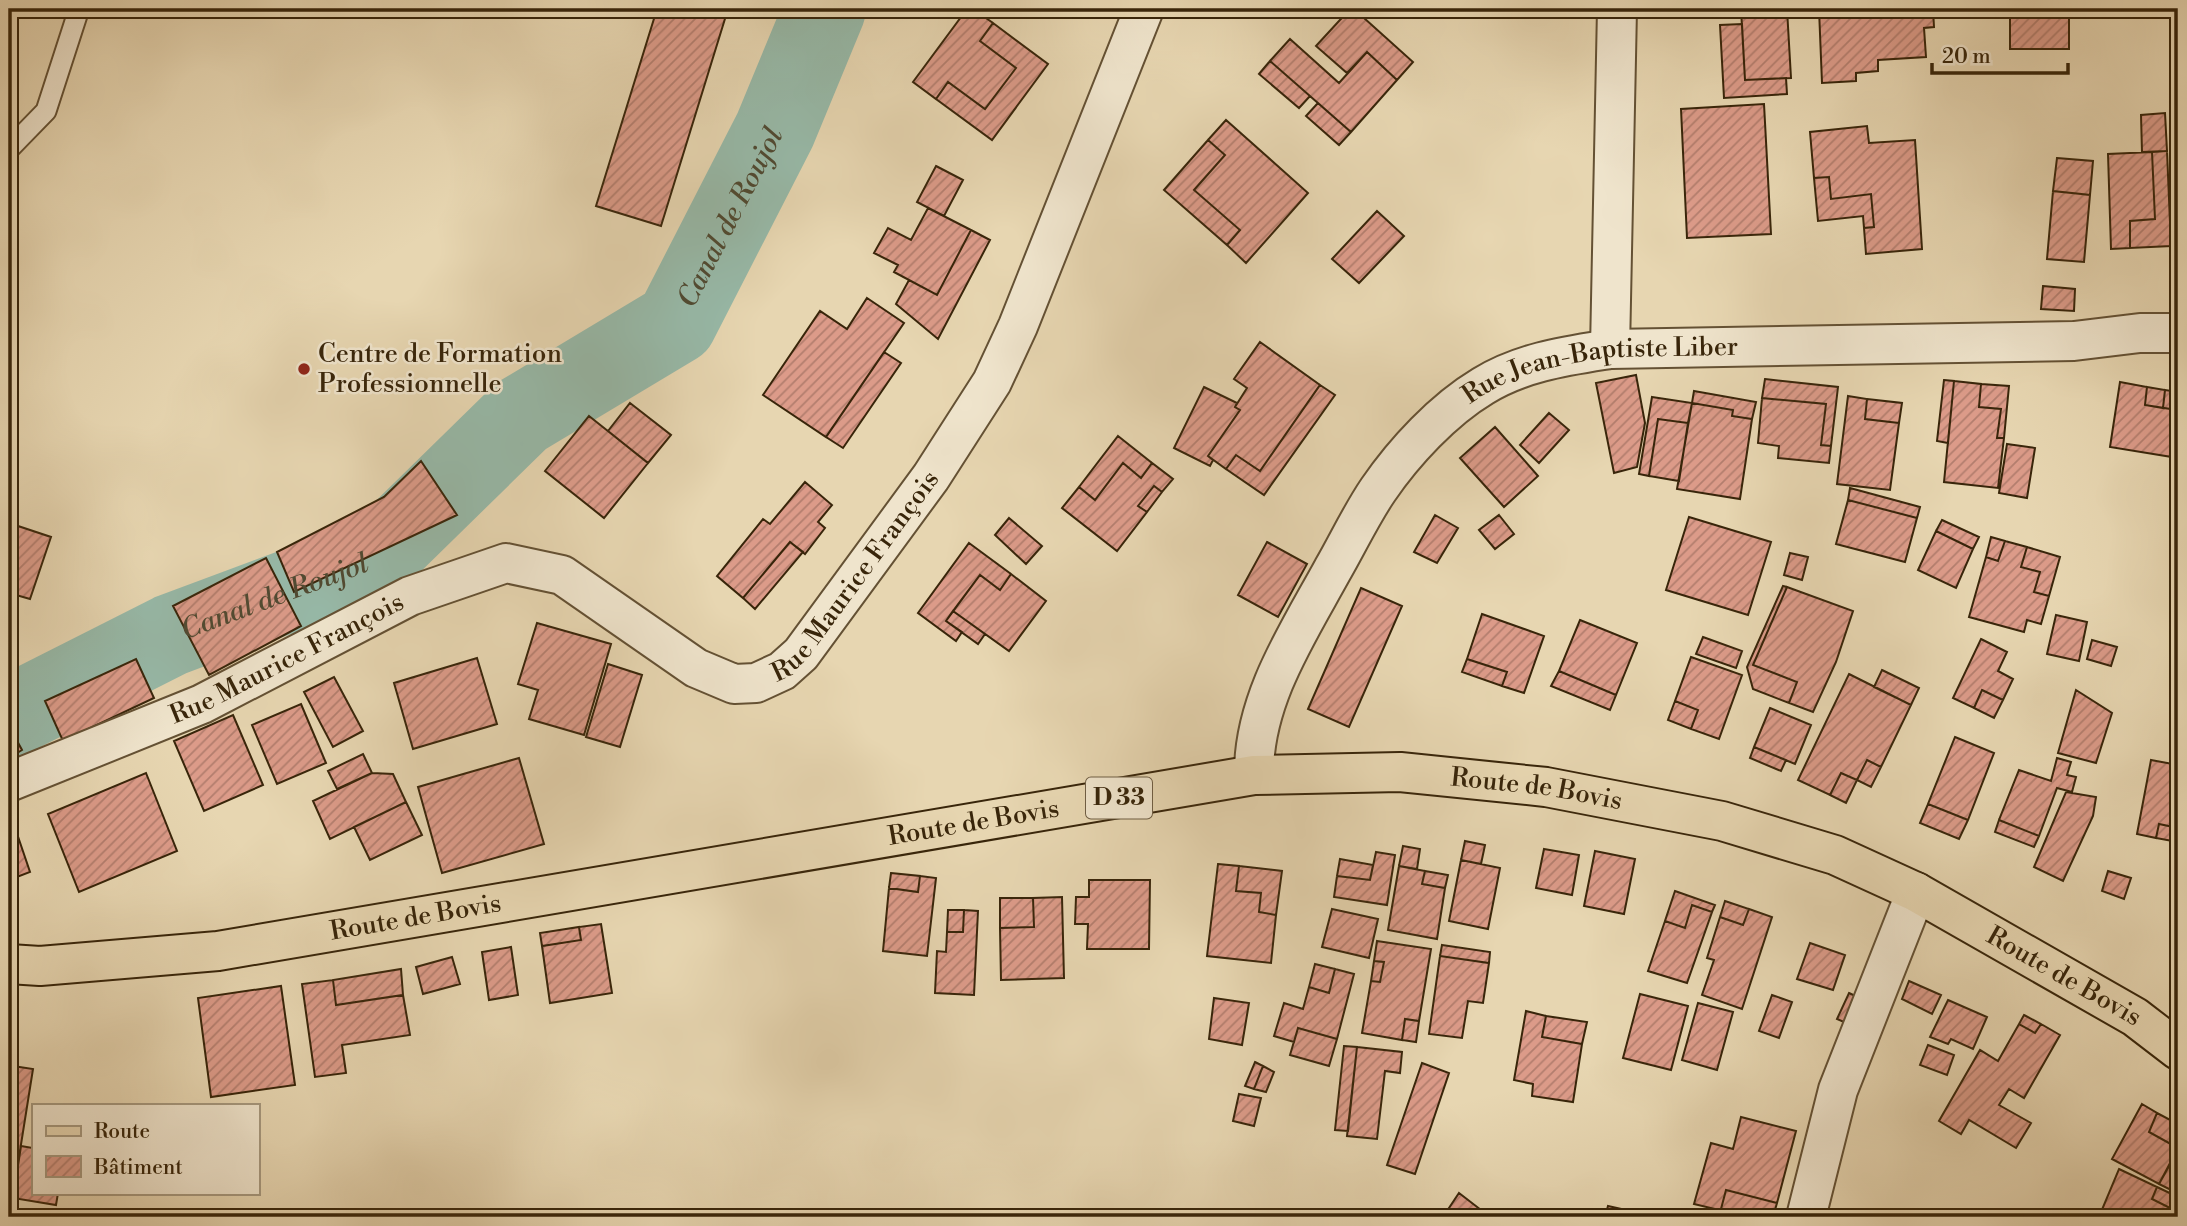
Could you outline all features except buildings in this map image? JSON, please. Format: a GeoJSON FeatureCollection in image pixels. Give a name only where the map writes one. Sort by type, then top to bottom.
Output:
{"type":"FeatureCollection","features":[{"type":"Feature","properties":{"kind":"main road","name":"Route de Bovis"},"geometry":{"type":"LineString","coordinates":[[9,964],[40,966],[218,951],[1254,775],[1400,772],[1546,787],[1722,821],[1835,855],[1916,892],[2135,1017],[2178,1050]]}},
{"type":"Feature","properties":{"kind":"street","name":"Rue Maurice François"},"geometry":{"type":"LineString","coordinates":[[9,782],[202,704],[410,596],[506,563],[562,575],[696,668],[734,684],[756,683],[782,671],[801,654],[931,477],[992,382],[1018,326],[1144,9]]}},
{"type":"Feature","properties":{"kind":"street"},"geometry":{"type":"LineString","coordinates":[[1610,349],[1617,9]]}},
{"type":"Feature","properties":{"kind":"street","name":"Rue Jean-Baptiste Liber"},"geometry":{"type":"LineString","coordinates":[[1254,775],[1254,751],[1262,712],[1289,649],[1377,491],[1415,444],[1437,422],[1483,386],[1522,368],[1554,358],[1610,349],[2074,341],[2140,333],[2178,333]]}},
{"type":"Feature","properties":{"kind":"street"},"geometry":{"type":"LineString","coordinates":[[1806,1217],[1838,1090],[1916,892]]}},
{"type":"Feature","properties":{"kind":"lane"},"geometry":{"type":"LineString","coordinates":[[9,149],[46,111],[79,9]]}},
{"type":"Feature","properties":{"kind":"waterway","name":"Canal de Roujol"},"geometry":{"type":"LineString","coordinates":[[9,717],[171,635],[375,559],[521,416],[676,323],[775,130],[825,9]]}},
{"type":"Feature","properties":{"kind":"place","name":"Centre de Formation Professionnelle"},"geometry":{"type":"Point","coordinates":[304,369]}}]}
